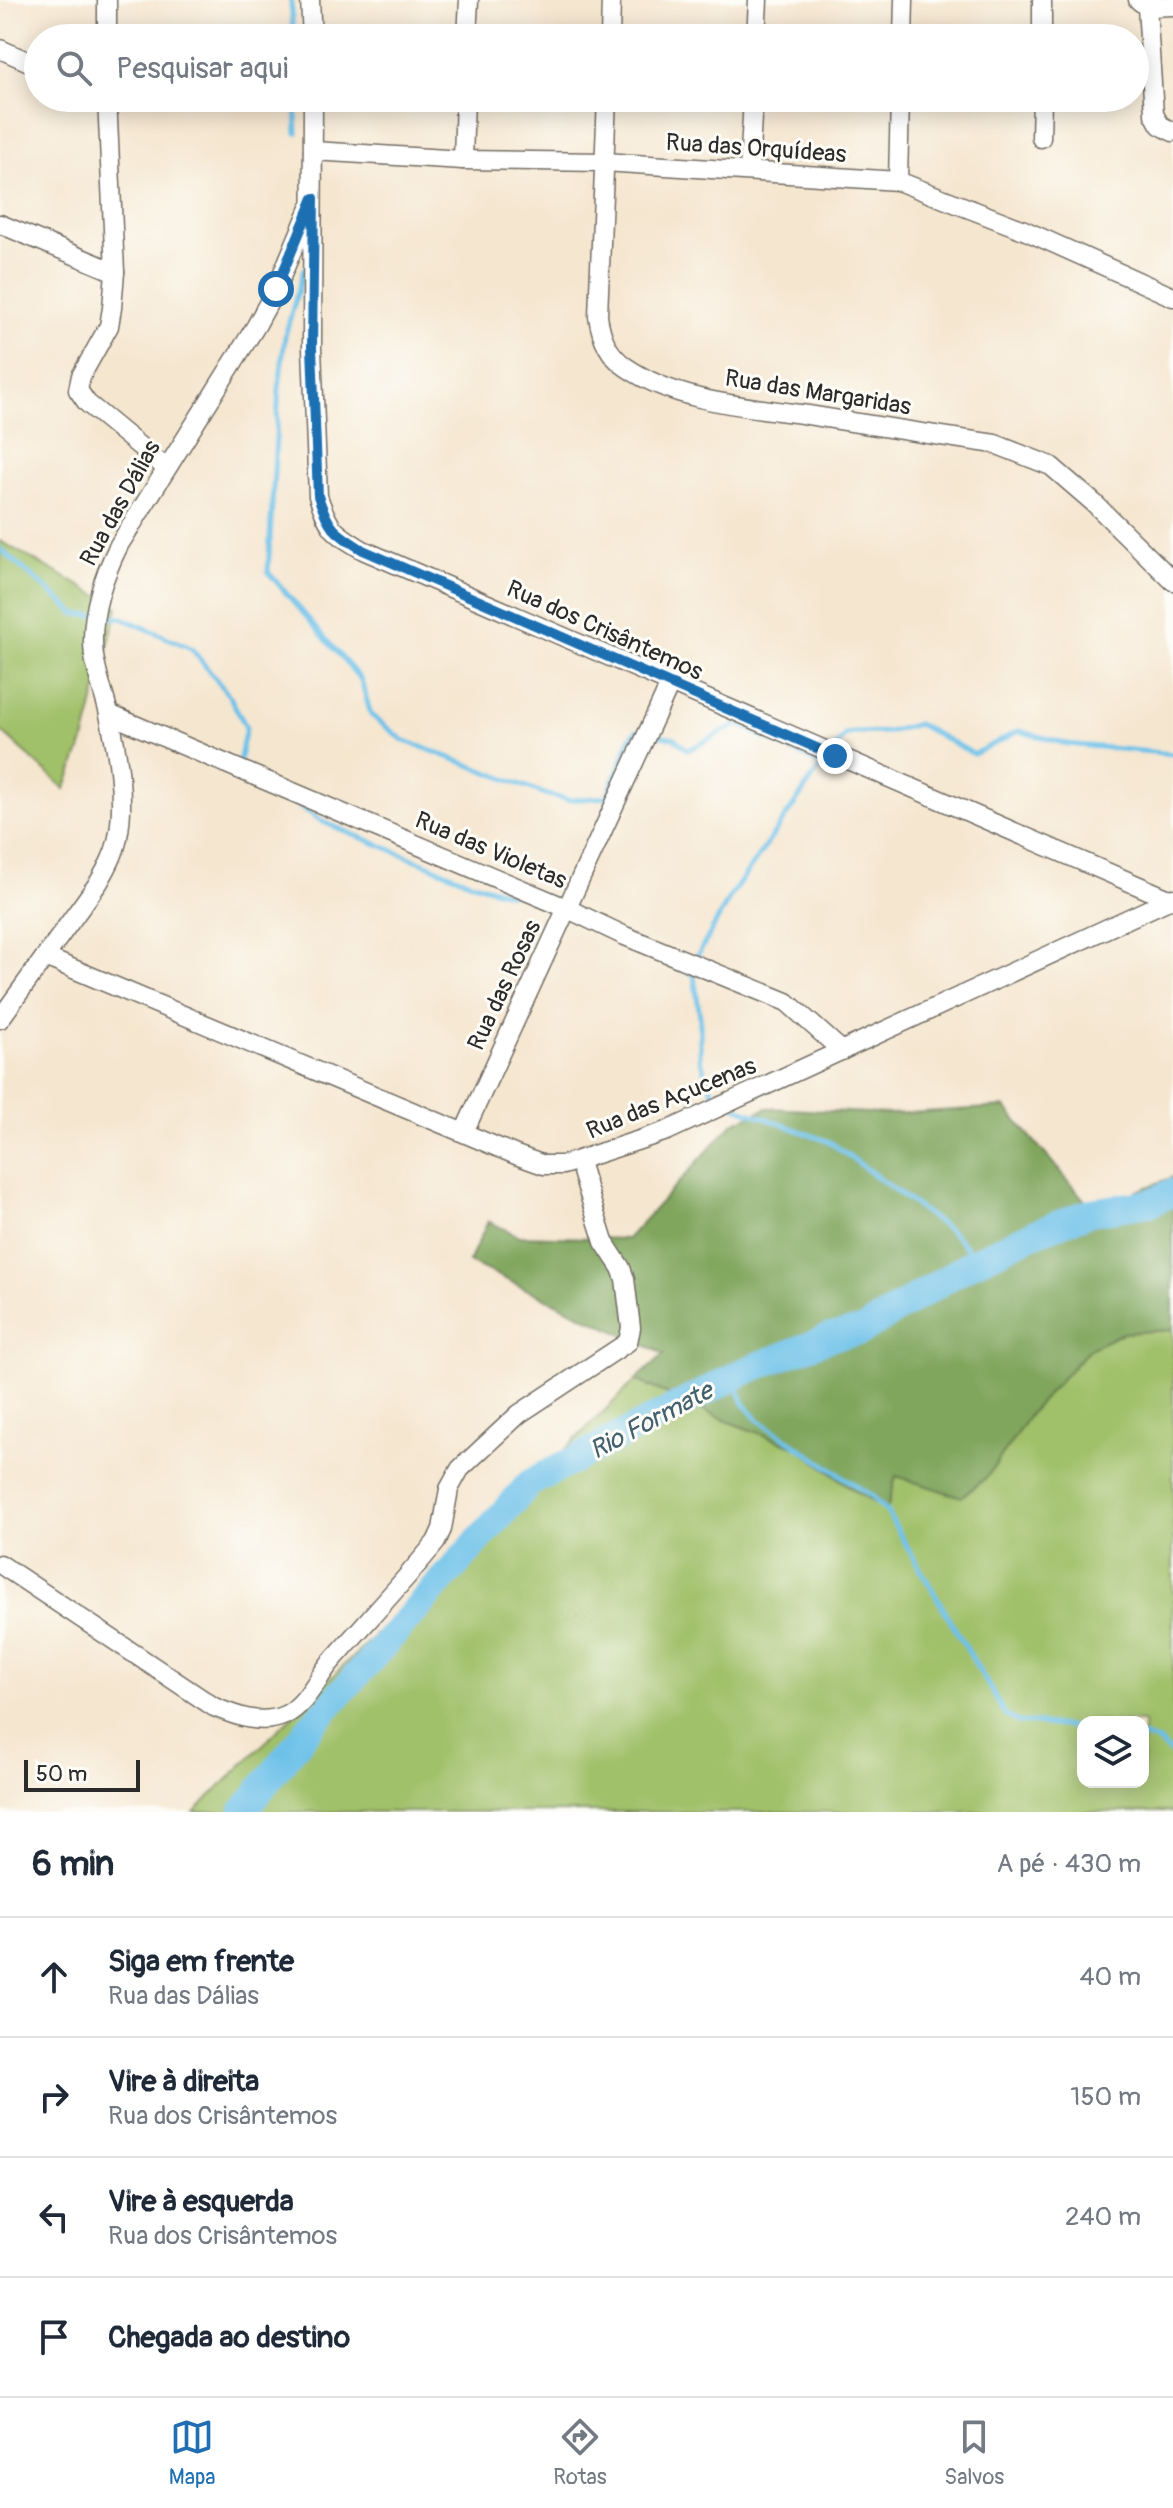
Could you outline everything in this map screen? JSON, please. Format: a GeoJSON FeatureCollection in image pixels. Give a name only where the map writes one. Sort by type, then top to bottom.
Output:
{"type":"FeatureCollection","features":[{"type":"Feature","properties":{"kind":"street"},"geometry":{"type":"LineString","coordinates":[[107,0],[107,24]]}},
{"type":"Feature","properties":{"kind":"street"},"geometry":{"type":"LineString","coordinates":[[310,0],[311,24]]}},
{"type":"Feature","properties":{"kind":"street"},"geometry":{"type":"LineString","coordinates":[[468,24],[469,0]]}},
{"type":"Feature","properties":{"kind":"street"},"geometry":{"type":"LineString","coordinates":[[610,24],[611,0]]}},
{"type":"Feature","properties":{"kind":"street"},"geometry":{"type":"LineString","coordinates":[[757,24],[758,0]]}},
{"type":"Feature","properties":{"kind":"street"},"geometry":{"type":"LineString","coordinates":[[903,24],[904,0]]}},
{"type":"Feature","properties":{"kind":"street"},"geometry":{"type":"LineString","coordinates":[[1042,0],[1042,24]]}},
{"type":"Feature","properties":{"kind":"street"},"geometry":{"type":"LineString","coordinates":[[1145,24],[1143,3],[1173,6]]}},
{"type":"Feature","properties":{"kind":"street"},"geometry":{"type":"LineString","coordinates":[[0,49],[24,60]]}},
{"type":"Feature","properties":{"kind":"street"},"geometry":{"type":"LineString","coordinates":[[1149,64],[1154,114],[1160,125],[1173,132]]}},
{"type":"Feature","properties":{"kind":"street"},"geometry":{"type":"LineString","coordinates":[[108,112],[115,272],[109,326],[81,376],[78,390],[87,403],[166,468]]}},
{"type":"Feature","properties":{"kind":"street","name":"Rua dos Crisântemos"},"geometry":{"type":"LineString","coordinates":[[313,112],[312,348],[318,496],[325,518],[335,533],[363,550],[1171,898]]}},
{"type":"Feature","properties":{"kind":"street"},"geometry":{"type":"LineString","coordinates":[[463,160],[465,112]]}},
{"type":"Feature","properties":{"kind":"street","name":"Rua das Margaridas"},"geometry":{"type":"LineString","coordinates":[[606,112],[598,316],[600,334],[607,348],[623,365],[649,381],[678,393],[995,444],[1021,452],[1051,466],[1094,503],[1173,581]]}},
{"type":"Feature","properties":{"kind":"street"},"geometry":{"type":"LineString","coordinates":[[749,171],[752,112]]}},
{"type":"Feature","properties":{"kind":"street"},"geometry":{"type":"LineString","coordinates":[[898,181],[900,112]]}},
{"type":"Feature","properties":{"kind":"street"},"geometry":{"type":"LineString","coordinates":[[1041,138],[1042,112]]}},
{"type":"Feature","properties":{"kind":"street","name":"Rua das Orquídeas"},"geometry":{"type":"LineString","coordinates":[[313,156],[604,162],[898,181],[1024,230],[1173,297]]}},
{"type":"Feature","properties":{"kind":"street","name":"Rua das Dálias"},"geometry":{"type":"LineString","coordinates":[[0,1019],[99,882],[118,838],[119,780],[109,714],[94,656],[96,604],[104,575],[166,468],[256,326],[276,289],[314,198]]}},
{"type":"Feature","properties":{"kind":"street"},"geometry":{"type":"LineString","coordinates":[[0,224],[115,272]]}},
{"type":"Feature","properties":{"kind":"street","name":"Rua das Rosas"},"geometry":{"type":"LineString","coordinates":[[464,1132],[670,684]]}},
{"type":"Feature","properties":{"kind":"street","name":"Rua das Violetas"},"geometry":{"type":"LineString","coordinates":[[109,714],[566,908],[625,936],[787,1002],[842,1051]]}},
{"type":"Feature","properties":{"kind":"street","name":"Rua das Açucenas"},"geometry":{"type":"LineString","coordinates":[[45,957],[544,1165],[579,1162],[667,1131],[1171,898]]}},
{"type":"Feature","properties":{"kind":"street"},"geometry":{"type":"LineString","coordinates":[[0,1564],[214,1707],[243,1718],[262,1720],[286,1714],[305,1698],[326,1667],[436,1542],[442,1529],[449,1489],[460,1469],[519,1414],[628,1342],[631,1328],[625,1279],[604,1242],[579,1162]]}},
{"type":"Feature","properties":{"kind":"green space"},"geometry":{"type":"Polygon","coordinates":[[[0,541],[118,607],[84,741],[65,789],[0,730],[0,541]]]}},
{"type":"Feature","properties":{"kind":"green space"},"geometry":{"type":"Polygon","coordinates":[[[1005,1107],[1092,1209],[1173,1177],[1173,1330],[1123,1333],[1089,1349],[1032,1411],[987,1477],[961,1497],[896,1476],[887,1509],[857,1492],[797,1447],[732,1423],[636,1380],[664,1354],[469,1262],[488,1221],[519,1236],[627,1239],[733,1123],[767,1108],[890,1114],[1005,1107]]]}},
{"type":"Feature","properties":{"kind":"green space"},"geometry":{"type":"Polygon","coordinates":[[[1173,1330],[1173,1812],[194,1812],[636,1380],[732,1423],[797,1447],[857,1492],[887,1509],[895,1476],[987,1477],[1032,1411],[1089,1349],[1123,1333],[1173,1330]]]}},
{"type":"Feature","properties":{"kind":"waterway"},"geometry":{"type":"LineString","coordinates":[[291,0],[292,24]]}},
{"type":"Feature","properties":{"kind":"waterway"},"geometry":{"type":"LineString","coordinates":[[296,112],[297,133]]}},
{"type":"Feature","properties":{"kind":"waterway"},"geometry":{"type":"LineString","coordinates":[[304,269],[285,336],[268,572],[361,680],[371,715],[403,740],[548,795],[569,800],[607,797],[631,737],[636,731],[644,732]]}},
{"type":"Feature","properties":{"kind":"waterway"},"geometry":{"type":"LineString","coordinates":[[0,549],[76,614],[122,618],[191,648],[230,697],[246,727],[239,763]]}},
{"type":"Feature","properties":{"kind":"waterway"},"geometry":{"type":"LineString","coordinates":[[835,748],[845,735],[888,732],[918,724],[974,754],[1019,731],[1067,744],[1173,754]]}},
{"type":"Feature","properties":{"kind":"waterway"},"geometry":{"type":"LineString","coordinates":[[653,734],[674,738],[688,750],[739,725],[821,765]]}},
{"type":"Feature","properties":{"kind":"waterway"},"geometry":{"type":"LineString","coordinates":[[719,1100],[715,1098],[700,1059],[700,1017],[694,975],[697,957],[730,897],[828,756]]}},
{"type":"Feature","properties":{"kind":"waterway"},"geometry":{"type":"LineString","coordinates":[[289,799],[323,822],[470,882],[510,894]]}},
{"type":"Feature","properties":{"kind":"waterway"},"geometry":{"type":"LineString","coordinates":[[673,965],[694,975]]}},
{"type":"Feature","properties":{"kind":"waterway"},"geometry":{"type":"LineString","coordinates":[[735,1107],[830,1142],[954,1234],[978,1260]]}},
{"type":"Feature","properties":{"kind":"waterway","name":"Rio Formate"},"geometry":{"type":"LineString","coordinates":[[243,1812],[310,1727],[530,1483],[743,1372],[831,1337],[862,1331],[970,1264],[1035,1233],[1091,1212],[1150,1203],[1173,1192]]}},
{"type":"Feature","properties":{"kind":"waterway"},"geometry":{"type":"LineString","coordinates":[[732,1377],[745,1405],[757,1419],[873,1497],[887,1512],[1006,1716],[1019,1722],[1077,1727]]}},
{"type":"Feature","properties":{"kind":"waterway"},"geometry":{"type":"LineString","coordinates":[[1149,1738],[1173,1755]]}},
{"type":"Feature","properties":{"kind":"route"},"geometry":{"type":"LineString","coordinates":[[276,289],[314,198],[312,348],[318,496],[325,518],[335,533],[363,550],[835,756]]}}]}
